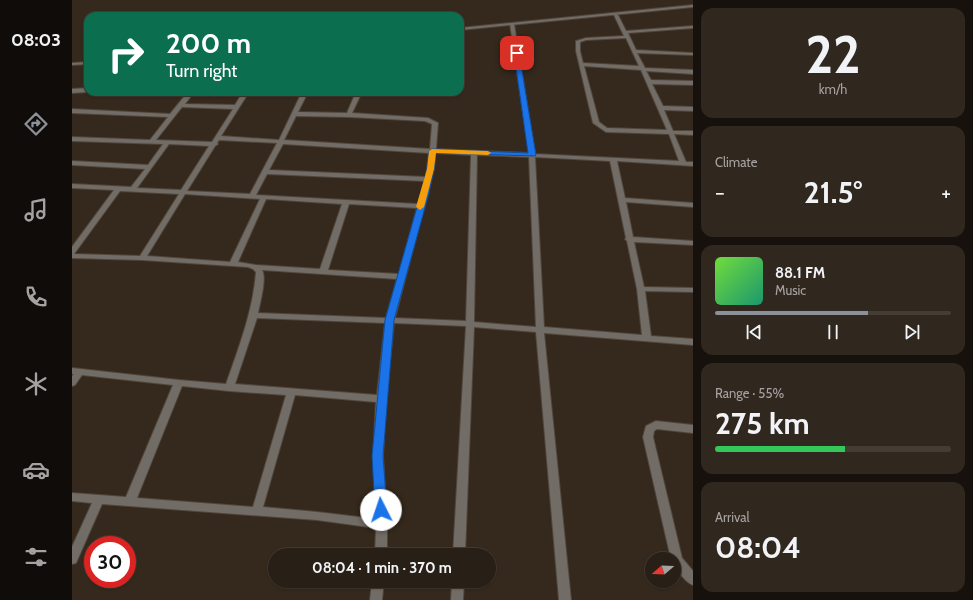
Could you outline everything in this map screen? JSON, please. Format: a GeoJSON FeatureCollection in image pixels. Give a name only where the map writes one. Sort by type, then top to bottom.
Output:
{"type":"FeatureCollection","features":[{"type":"Feature","properties":{"kind":"street"},"geometry":{"type":"LineString","coordinates":[[464,29],[616,15],[693,6]]}},
{"type":"Feature","properties":{"kind":"street"},"geometry":{"type":"LineString","coordinates":[[616,15],[672,132],[683,163]]}},
{"type":"Feature","properties":{"kind":"street"},"geometry":{"type":"LineString","coordinates":[[512,24],[532,155],[540,330],[565,600]]}},
{"type":"Feature","properties":{"kind":"street"},"geometry":{"type":"LineString","coordinates":[[693,27],[578,41],[596,123],[601,128],[611,130],[693,133]]}},
{"type":"Feature","properties":{"kind":"street"},"geometry":{"type":"LineString","coordinates":[[634,52],[693,54]]}},
{"type":"Feature","properties":{"kind":"street"},"geometry":{"type":"LineString","coordinates":[[72,64],[84,63]]}},
{"type":"Feature","properties":{"kind":"street"},"geometry":{"type":"LineString","coordinates":[[582,64],[693,72]]}},
{"type":"Feature","properties":{"kind":"street"},"geometry":{"type":"LineString","coordinates":[[649,82],[693,83]]}},
{"type":"Feature","properties":{"kind":"street"},"geometry":{"type":"LineString","coordinates":[[72,92],[84,90]]}},
{"type":"Feature","properties":{"kind":"street"},"geometry":{"type":"LineString","coordinates":[[152,141],[188,96]]}},
{"type":"Feature","properties":{"kind":"street"},"geometry":{"type":"LineString","coordinates":[[142,258],[244,96]]}},
{"type":"Feature","properties":{"kind":"street"},"geometry":{"type":"LineString","coordinates":[[252,196],[303,96]]}},
{"type":"Feature","properties":{"kind":"street"},"geometry":{"type":"LineString","coordinates":[[350,115],[357,96]]}},
{"type":"Feature","properties":{"kind":"street"},"geometry":{"type":"LineString","coordinates":[[180,106],[236,108]]}},
{"type":"Feature","properties":{"kind":"street"},"geometry":{"type":"LineString","coordinates":[[660,108],[693,109]]}},
{"type":"Feature","properties":{"kind":"street"},"geometry":{"type":"LineString","coordinates":[[72,111],[172,116]]}},
{"type":"Feature","properties":{"kind":"street"},"geometry":{"type":"LineString","coordinates":[[294,114],[426,119],[435,123],[431,169],[390,320],[378,456],[382,524],[381,548]]}},
{"type":"Feature","properties":{"kind":"street"},"geometry":{"type":"LineString","coordinates":[[72,139],[280,143],[693,164]]}},
{"type":"Feature","properties":{"kind":"street"},"geometry":{"type":"LineString","coordinates":[[132,190],[168,142]]}},
{"type":"Feature","properties":{"kind":"street"},"geometry":{"type":"LineString","coordinates":[[459,548],[470,324],[474,153]]}},
{"type":"Feature","properties":{"kind":"street"},"geometry":{"type":"LineString","coordinates":[[613,159],[641,289],[647,338]]}},
{"type":"Feature","properties":{"kind":"street"},"geometry":{"type":"LineString","coordinates":[[72,163],[149,167]]}},
{"type":"Feature","properties":{"kind":"street"},"geometry":{"type":"LineString","coordinates":[[265,172],[427,180]]}},
{"type":"Feature","properties":{"kind":"street"},"geometry":{"type":"LineString","coordinates":[[72,186],[420,206]]}},
{"type":"Feature","properties":{"kind":"street"},"geometry":{"type":"LineString","coordinates":[[72,252],[118,189]]}},
{"type":"Feature","properties":{"kind":"street"},"geometry":{"type":"LineString","coordinates":[[234,264],[264,197]]}},
{"type":"Feature","properties":{"kind":"street"},"geometry":{"type":"LineString","coordinates":[[622,200],[693,205]]}},
{"type":"Feature","properties":{"kind":"street"},"geometry":{"type":"LineString","coordinates":[[323,272],[346,202]]}},
{"type":"Feature","properties":{"kind":"street"},"geometry":{"type":"LineString","coordinates":[[630,239],[693,243]]}},
{"type":"Feature","properties":{"kind":"street"},"geometry":{"type":"LineString","coordinates":[[72,256],[142,258],[323,272],[402,276]]}},
{"type":"Feature","properties":{"kind":"street"},"geometry":{"type":"LineString","coordinates":[[229,388],[253,315],[260,282],[260,272],[256,267]]}},
{"type":"Feature","properties":{"kind":"street"},"geometry":{"type":"LineString","coordinates":[[641,289],[693,290]]}},
{"type":"Feature","properties":{"kind":"street"},"geometry":{"type":"LineString","coordinates":[[253,315],[470,324],[693,342]]}},
{"type":"Feature","properties":{"kind":"street"},"geometry":{"type":"LineString","coordinates":[[72,383],[76,372],[152,378],[179,383],[229,388],[382,399]]}},
{"type":"Feature","properties":{"kind":"street"},"geometry":{"type":"LineString","coordinates":[[130,501],[179,383]]}},
{"type":"Feature","properties":{"kind":"street"},"geometry":{"type":"LineString","coordinates":[[257,511],[290,392]]}},
{"type":"Feature","properties":{"kind":"street"},"geometry":{"type":"LineString","coordinates":[[693,429],[656,425],[649,429],[648,438],[677,560],[693,580]]}},
{"type":"Feature","properties":{"kind":"street"},"geometry":{"type":"LineString","coordinates":[[72,497],[317,516],[382,524]]}},
{"type":"Feature","properties":{"kind":"street"},"geometry":{"type":"LineString","coordinates":[[72,559],[99,499]]}},
{"type":"Feature","properties":{"kind":"street"},"geometry":{"type":"LineString","coordinates":[[376,600],[377,588]]}},
{"type":"Feature","properties":{"kind":"street"},"geometry":{"type":"LineString","coordinates":[[457,600],[458,588]]}},
{"type":"Feature","properties":{"kind":"slow traffic"},"geometry":{"type":"LineString","coordinates":[[420,207],[431,169],[432,151],[488,153]]}},
{"type":"Feature","properties":{"kind":"route"},"geometry":{"type":"LineString","coordinates":[[381,510],[378,456],[390,320],[413,240],[420,206],[431,169],[432,151],[532,155],[517,53]]}}]}
